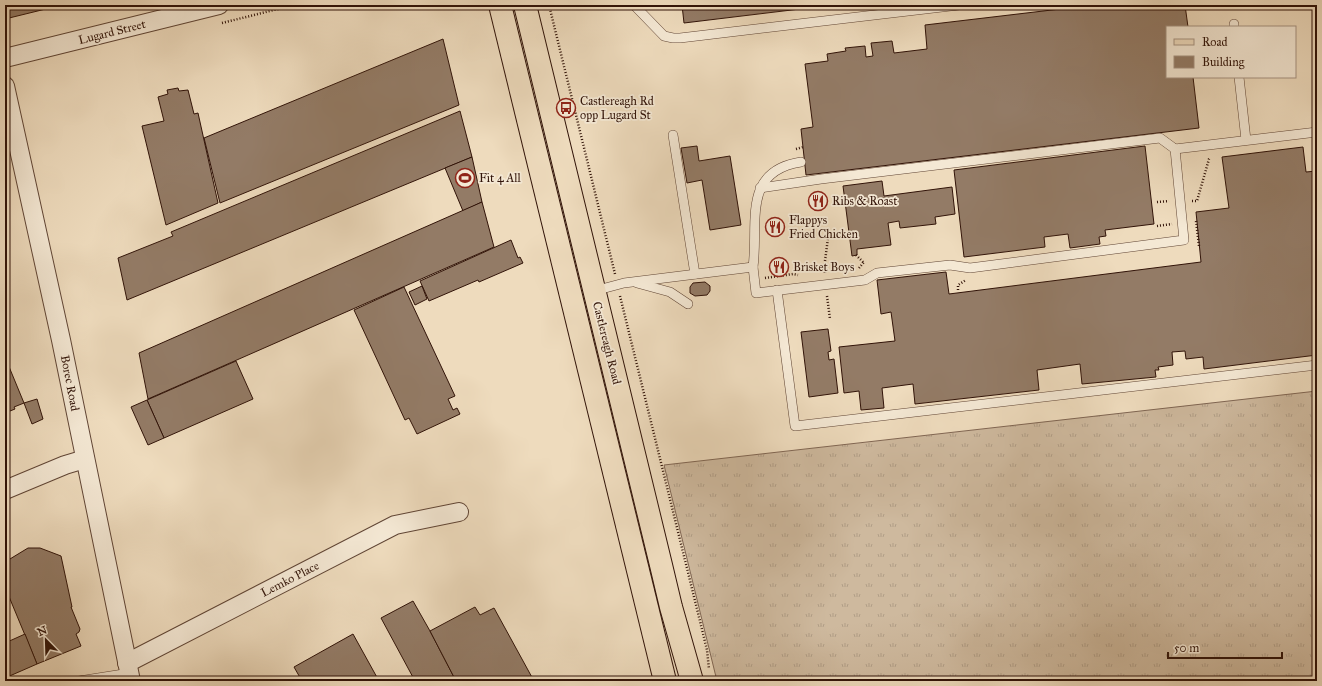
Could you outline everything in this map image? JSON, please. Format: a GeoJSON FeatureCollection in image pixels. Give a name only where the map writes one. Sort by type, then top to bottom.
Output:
{"type":"FeatureCollection","features":[{"type":"Feature","properties":{"kind":"main road","name":"Castlereagh Road"},"geometry":{"type":"LineString","coordinates":[[500,5],[665,681]]}},
{"type":"Feature","properties":{"kind":"main road","name":"Castlereagh Road"},"geometry":{"type":"LineString","coordinates":[[525,5],[671,607],[701,678]]}},
{"type":"Feature","properties":{"kind":"street","name":"Lugard Street"},"geometry":{"type":"LineString","coordinates":[[5,58],[219,5]]}},
{"type":"Feature","properties":{"kind":"street","name":"Borec Road"},"geometry":{"type":"LineString","coordinates":[[5,86],[61,340],[130,672]]}},
{"type":"Feature","properties":{"kind":"street"},"geometry":{"type":"LineString","coordinates":[[5,490],[65,465],[85,459]]}},
{"type":"Feature","properties":{"kind":"street","name":"Lemko Place"},"geometry":{"type":"LineString","coordinates":[[130,672],[395,525],[459,512]]}},
{"type":"Feature","properties":{"kind":"lane"},"geometry":{"type":"LineString","coordinates":[[634,5],[664,36],[680,38],[959,5]]}},
{"type":"Feature","properties":{"kind":"lane"},"geometry":{"type":"LineString","coordinates":[[1240,78],[1246,140]]}},
{"type":"Feature","properties":{"kind":"lane"},"geometry":{"type":"LineString","coordinates":[[760,188],[821,179],[1160,138],[1175,149],[1317,132]]}},
{"type":"Feature","properties":{"kind":"lane"},"geometry":{"type":"LineString","coordinates":[[673,135],[695,274]]}},
{"type":"Feature","properties":{"kind":"lane"},"geometry":{"type":"LineString","coordinates":[[801,162],[792,163],[778,168],[769,176],[760,188],[756,207],[754,241],[755,253],[753,267],[756,293],[865,280],[877,273],[950,265],[970,268],[1184,240],[1175,149]]}},
{"type":"Feature","properties":{"kind":"lane"},"geometry":{"type":"LineString","coordinates":[[594,291],[617,284],[753,267]]}},
{"type":"Feature","properties":{"kind":"lane"},"geometry":{"type":"LineString","coordinates":[[632,282],[670,292],[688,304]]}},
{"type":"Feature","properties":{"kind":"lane"},"geometry":{"type":"LineString","coordinates":[[777,290],[795,426],[1317,365]]}},
{"type":"Feature","properties":{"kind":"lane"},"geometry":{"type":"LineString","coordinates":[[79,681],[130,672]]}},
{"type":"Feature","properties":{"kind":"path"},"geometry":{"type":"LineString","coordinates":[[549,5],[707,650],[701,678]]}},
{"type":"Feature","properties":{"kind":"path"},"geometry":{"type":"LineString","coordinates":[[1158,202],[1197,201],[1209,159],[1212,156]]}},
{"type":"Feature","properties":{"kind":"path"},"geometry":{"type":"LineString","coordinates":[[1196,222],[1199,246]]}},
{"type":"Feature","properties":{"kind":"path"},"geometry":{"type":"LineString","coordinates":[[958,290],[958,285],[964,280],[972,279]]}},
{"type":"Feature","properties":{"kind":"green space"},"geometry":{"type":"Polygon","coordinates":[[[1317,391],[1317,681],[717,681],[664,465],[1317,391]]]}},
{"type":"Feature","properties":{"kind":"building"},"geometry":{"type":"Polygon","coordinates":[[[5,5],[62,5],[5,19],[5,5]]]}},
{"type":"Feature","properties":{"kind":"building"},"geometry":{"type":"Polygon","coordinates":[[[682,5],[833,5],[684,23],[682,5]]]}},
{"type":"Feature","properties":{"kind":"building"},"geometry":{"type":"Polygon","coordinates":[[[1094,5],[1185,5],[1188,26],[1166,26],[1166,78],[1193,78],[1199,128],[806,175],[801,129],[813,127],[805,64],[828,61],[827,54],[846,51],[845,48],[865,46],[866,57],[873,56],[871,43],[892,41],[894,53],[927,49],[925,25],[1094,5]]]}},
{"type":"Feature","properties":{"kind":"building"},"geometry":{"type":"Polygon","coordinates":[[[443,39],[459,105],[220,203],[204,138],[443,39]]]}},
{"type":"Feature","properties":{"kind":"building"},"geometry":{"type":"Polygon","coordinates":[[[178,88],[179,91],[188,90],[194,114],[198,113],[218,203],[166,225],[142,126],[164,121],[158,97],[168,94],[167,90],[178,88]]]}},
{"type":"Feature","properties":{"kind":"building"},"geometry":{"type":"Polygon","coordinates":[[[460,111],[472,157],[127,300],[118,258],[173,236],[171,232],[460,111]]]}},
{"type":"Feature","properties":{"kind":"building"},"geometry":{"type":"Polygon","coordinates":[[[697,146],[699,161],[730,156],[741,225],[710,230],[702,180],[687,183],[681,148],[697,146]]]}},
{"type":"Feature","properties":{"kind":"building"},"geometry":{"type":"Polygon","coordinates":[[[1145,146],[1154,224],[1105,230],[1106,236],[1099,237],[1100,244],[1070,248],[1068,234],[1044,237],[1045,247],[964,257],[954,170],[1145,146]]]}},
{"type":"Feature","properties":{"kind":"building"},"geometry":{"type":"Polygon","coordinates":[[[1303,147],[1306,172],[1317,171],[1317,355],[1204,369],[1203,357],[1186,359],[1185,351],[1172,352],[1173,365],[1158,367],[1159,370],[1155,370],[1156,377],[1082,384],[1080,364],[1037,370],[1039,390],[915,404],[913,384],[882,388],[884,408],[861,410],[859,391],[844,393],[839,347],[895,341],[891,312],[881,314],[877,280],[946,272],[949,294],[1201,262],[1196,212],[1229,208],[1222,157],[1303,147]]]}},
{"type":"Feature","properties":{"kind":"building"},"geometry":{"type":"Polygon","coordinates":[[[472,157],[482,202],[463,211],[445,168],[472,157]]]}},
{"type":"Feature","properties":{"kind":"building"},"geometry":{"type":"Polygon","coordinates":[[[882,181],[884,196],[952,187],[955,214],[935,217],[936,224],[900,228],[899,221],[888,223],[891,245],[857,249],[857,255],[852,256],[843,186],[882,181]]]}},
{"type":"Feature","properties":{"kind":"building"},"geometry":{"type":"Polygon","coordinates":[[[482,202],[494,247],[148,399],[139,353],[482,202]]]}},
{"type":"Feature","properties":{"kind":"building"},"geometry":{"type":"Polygon","coordinates":[[[511,240],[518,258],[520,257],[523,263],[429,301],[420,281],[511,240]]]}},
{"type":"Feature","properties":{"kind":"building"},"geometry":{"type":"Polygon","coordinates":[[[705,282],[710,286],[710,291],[707,295],[695,296],[690,293],[690,287],[693,283],[705,282]]]}},
{"type":"Feature","properties":{"kind":"building"},"geometry":{"type":"Polygon","coordinates":[[[422,286],[427,299],[415,305],[409,292],[422,286]]]}},
{"type":"Feature","properties":{"kind":"building"},"geometry":{"type":"Polygon","coordinates":[[[404,287],[455,396],[448,399],[453,410],[457,408],[460,414],[417,434],[409,418],[405,420],[354,310],[404,287]]]}},
{"type":"Feature","properties":{"kind":"building"},"geometry":{"type":"Polygon","coordinates":[[[828,329],[831,351],[828,352],[829,360],[834,359],[838,393],[809,397],[801,332],[828,329]]]}},
{"type":"Feature","properties":{"kind":"building"},"geometry":{"type":"Polygon","coordinates":[[[5,357],[24,403],[5,413],[5,357]]]}},
{"type":"Feature","properties":{"kind":"building"},"geometry":{"type":"Polygon","coordinates":[[[236,361],[253,399],[164,438],[147,400],[236,361]]]}},
{"type":"Feature","properties":{"kind":"building"},"geometry":{"type":"Polygon","coordinates":[[[37,399],[43,419],[32,424],[24,403],[37,399]]]}},
{"type":"Feature","properties":{"kind":"building"},"geometry":{"type":"Polygon","coordinates":[[[147,400],[164,438],[148,445],[131,407],[147,400]]]}},
{"type":"Feature","properties":{"kind":"building"},"geometry":{"type":"Polygon","coordinates":[[[28,548],[40,548],[61,556],[71,607],[80,629],[76,634],[81,646],[37,664],[5,587],[5,562],[28,548]]]}},
{"type":"Feature","properties":{"kind":"building"},"geometry":{"type":"Polygon","coordinates":[[[413,601],[456,681],[415,681],[381,618],[413,601]]]}},
{"type":"Feature","properties":{"kind":"building"},"geometry":{"type":"Polygon","coordinates":[[[475,607],[480,615],[494,608],[534,681],[456,681],[430,631],[475,607]]]}},
{"type":"Feature","properties":{"kind":"building"},"geometry":{"type":"Polygon","coordinates":[[[25,634],[37,664],[5,678],[5,643],[25,634]]]}},
{"type":"Feature","properties":{"kind":"building"},"geometry":{"type":"Polygon","coordinates":[[[353,634],[379,681],[302,681],[294,667],[353,634]]]}},
{"type":"Feature","properties":{"kind":"place","name":"Castlereagh Rd opp Lugard St"},"geometry":{"type":"Point","coordinates":[566,108]}},
{"type":"Feature","properties":{"kind":"place","name":"Fit 4 All"},"geometry":{"type":"Point","coordinates":[465,178]}},
{"type":"Feature","properties":{"kind":"place","name":"Ribs & Roast"},"geometry":{"type":"Point","coordinates":[818,201]}},
{"type":"Feature","properties":{"kind":"place","name":"Flappys Fried Chicken"},"geometry":{"type":"Point","coordinates":[775,227]}},
{"type":"Feature","properties":{"kind":"place","name":"Brisket Boys"},"geometry":{"type":"Point","coordinates":[779,267]}}]}
